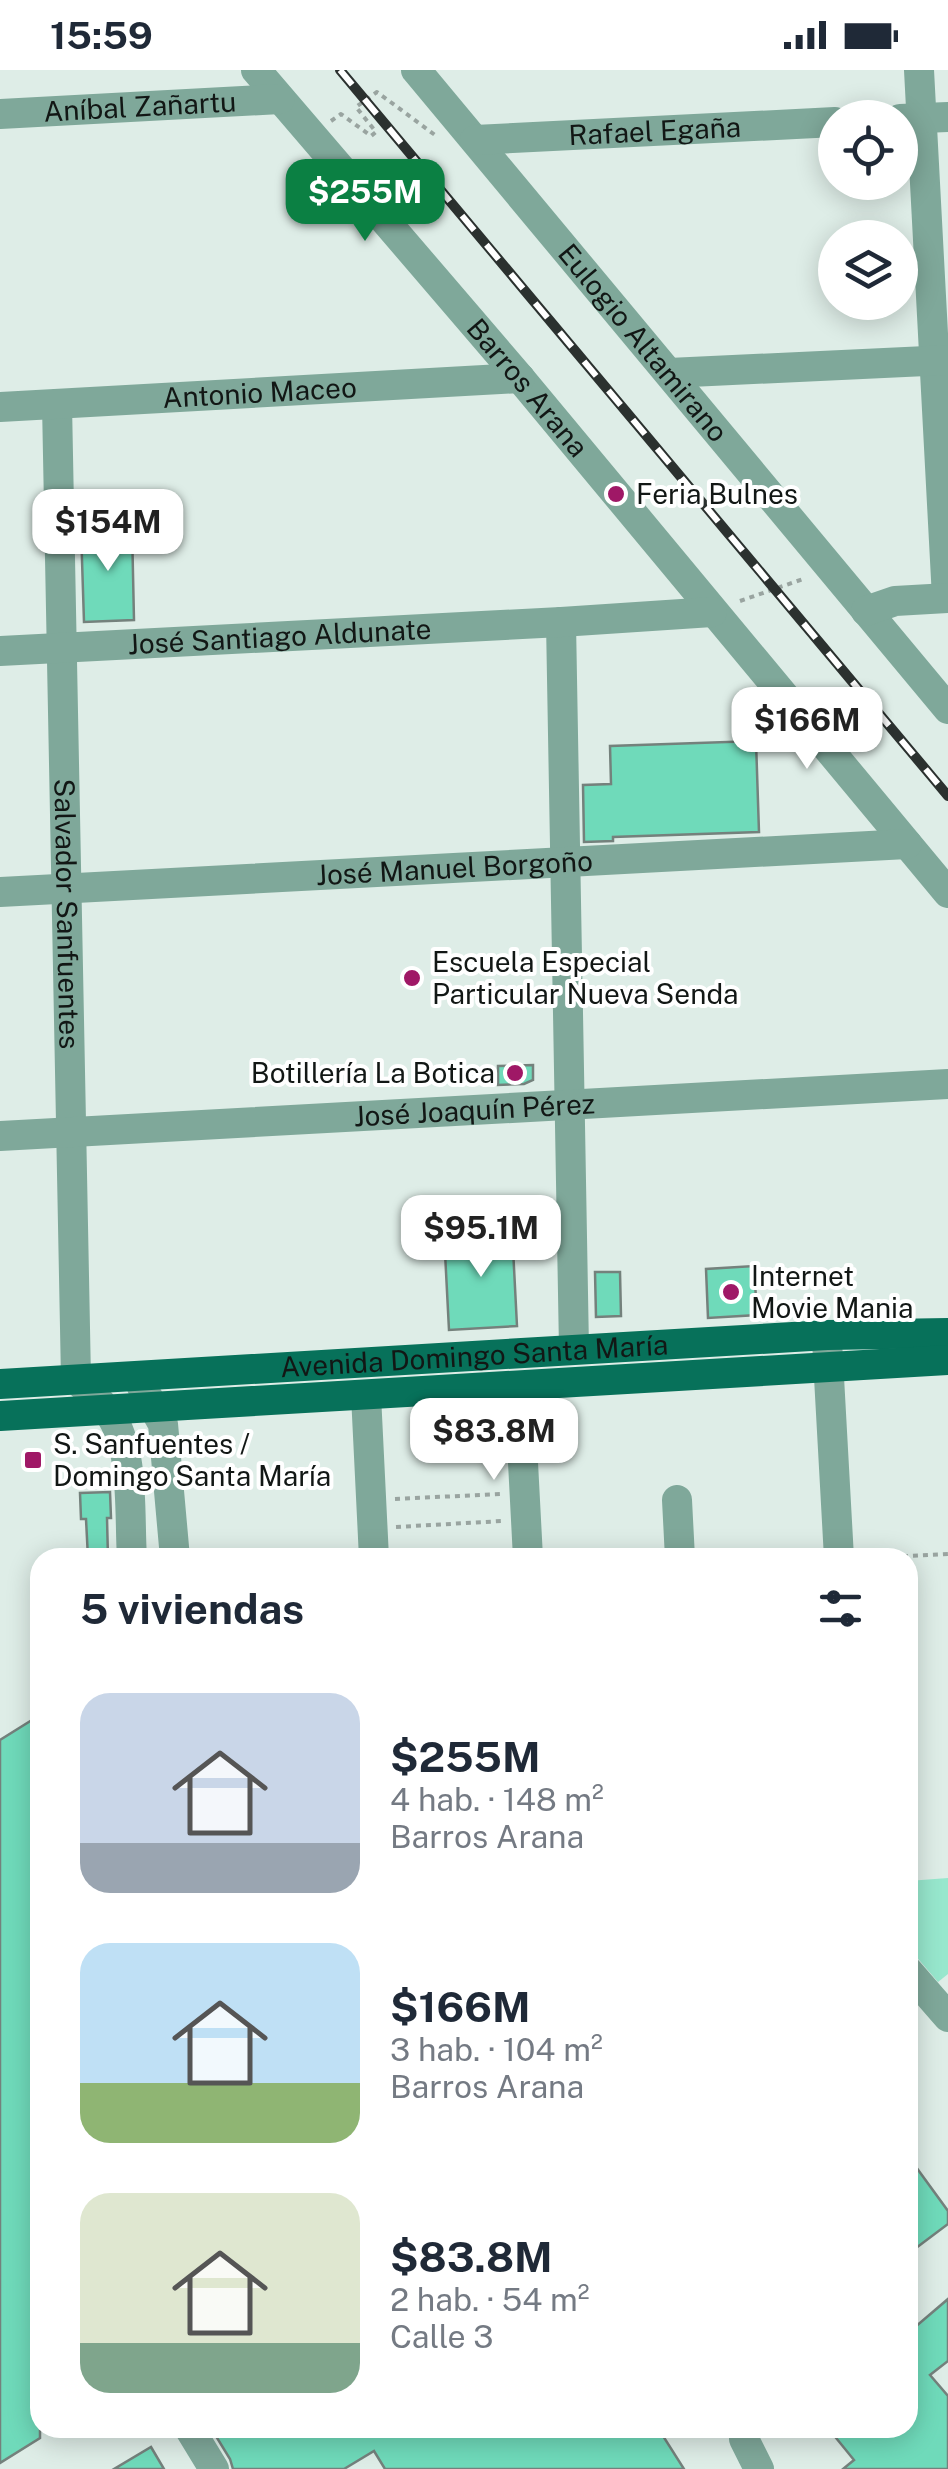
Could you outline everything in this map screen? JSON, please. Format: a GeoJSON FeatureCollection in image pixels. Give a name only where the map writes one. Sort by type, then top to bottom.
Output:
{"type":"FeatureCollection","features":[{"type":"Feature","properties":{"kind":"main road","name":"Avenida Domingo Santa María"},"geometry":{"type":"LineString","coordinates":[[0,1384],[827,1335],[948,1333]]}},
{"type":"Feature","properties":{"kind":"main road","name":"Avenida Domingo Santa María"},"geometry":{"type":"LineString","coordinates":[[0,1416],[948,1360]]}},
{"type":"Feature","properties":{"kind":"street","name":"Barros Arana"},"geometry":{"type":"LineString","coordinates":[[256,70],[520,378],[948,893]]}},
{"type":"Feature","properties":{"kind":"street","name":"Eulogio Altamirano"},"geometry":{"type":"LineString","coordinates":[[416,70],[948,709]]}},
{"type":"Feature","properties":{"kind":"street"},"geometry":{"type":"LineString","coordinates":[[866,611],[896,601],[948,598],[941,360],[919,70]]}},
{"type":"Feature","properties":{"kind":"street","name":"Aníbal Zañartu"},"geometry":{"type":"LineString","coordinates":[[0,114],[280,98]]}},
{"type":"Feature","properties":{"kind":"street","name":"Rafael Egaña"},"geometry":{"type":"LineString","coordinates":[[470,134],[818,123]]}},
{"type":"Feature","properties":{"kind":"street"},"geometry":{"type":"LineString","coordinates":[[668,372],[941,360]]}},
{"type":"Feature","properties":{"kind":"street","name":"Antonio Maceo"},"geometry":{"type":"LineString","coordinates":[[0,407],[520,378]]}},
{"type":"Feature","properties":{"kind":"street","name":"Salvador Sanfuentes"},"geometry":{"type":"LineString","coordinates":[[57,404],[76,1379]]}},
{"type":"Feature","properties":{"kind":"street","name":"José Santiago Aldunate"},"geometry":{"type":"LineString","coordinates":[[0,650],[712,612]]}},
{"type":"Feature","properties":{"kind":"street"},"geometry":{"type":"LineString","coordinates":[[561,622],[574,1349]]}},
{"type":"Feature","properties":{"kind":"street","name":"José Manuel Borgoño"},"geometry":{"type":"LineString","coordinates":[[0,892],[907,844]]}},
{"type":"Feature","properties":{"kind":"street","name":"José Joaquín Pérez"},"geometry":{"type":"LineString","coordinates":[[0,1136],[948,1084]]}},
{"type":"Feature","properties":{"kind":"street"},"geometry":{"type":"LineString","coordinates":[[827,1335],[838,1548]]}},
{"type":"Feature","properties":{"kind":"street"},"geometry":{"type":"LineString","coordinates":[[130,1377],[141,1385],[164,1432],[174,1548]]}},
{"type":"Feature","properties":{"kind":"street"},"geometry":{"type":"LineString","coordinates":[[76,1379],[107,1410],[119,1430],[124,1446],[131,1548]]}},
{"type":"Feature","properties":{"kind":"street"},"geometry":{"type":"LineString","coordinates":[[519,1386],[528,1548]]}},
{"type":"Feature","properties":{"kind":"street"},"geometry":{"type":"LineString","coordinates":[[366,1394],[372,1528]]}},
{"type":"Feature","properties":{"kind":"street"},"geometry":{"type":"LineString","coordinates":[[676,1500],[679,1548]]}},
{"type":"Feature","properties":{"kind":"street"},"geometry":{"type":"LineString","coordinates":[[918,1982],[948,2017]]}},
{"type":"Feature","properties":{"kind":"street"},"geometry":{"type":"LineString","coordinates":[[195,2438],[214,2469]]}},
{"type":"Feature","properties":{"kind":"street"},"geometry":{"type":"LineString","coordinates":[[744,2438],[759,2469]]}},
{"type":"Feature","properties":{"kind":"path"},"geometry":{"type":"LineString","coordinates":[[312,136],[341,114],[371,136],[376,132],[356,107],[376,92],[446,142],[470,134]]}},
{"type":"Feature","properties":{"kind":"path"},"geometry":{"type":"LineString","coordinates":[[712,612],[798,582],[828,565]]}},
{"type":"Feature","properties":{"kind":"path"},"geometry":{"type":"LineString","coordinates":[[372,1528],[526,1506]]}},
{"type":"Feature","properties":{"kind":"path"},"geometry":{"type":"LineString","coordinates":[[372,1528],[526,1506]]}},
{"type":"Feature","properties":{"kind":"path"},"geometry":{"type":"LineString","coordinates":[[918,1555],[948,1554]]}},
{"type":"Feature","properties":{"kind":"green space"},"geometry":{"type":"Polygon","coordinates":[[[948,1878],[948,1974],[938,1982],[918,1959],[918,1880],[948,1878]]]}},
{"type":"Feature","properties":{"kind":"building"},"geometry":{"type":"Polygon","coordinates":[[[132,527],[134,620],[84,622],[81,529],[132,527]]]}},
{"type":"Feature","properties":{"kind":"building"},"geometry":{"type":"Polygon","coordinates":[[[756,741],[759,832],[613,837],[613,841],[584,842],[583,785],[611,784],[610,746],[756,741]]]}},
{"type":"Feature","properties":{"kind":"building","name":"Botillería La Botica"},"geometry":{"type":"Polygon","coordinates":[[[533,1065],[533,1080],[498,1085],[498,1066],[533,1065]]]}},
{"type":"Feature","properties":{"kind":"building"},"geometry":{"type":"Polygon","coordinates":[[[512,1229],[517,1326],[449,1330],[444,1233],[512,1229]]]}},
{"type":"Feature","properties":{"kind":"building"},"geometry":{"type":"Polygon","coordinates":[[[754,1266],[757,1315],[708,1318],[706,1269],[754,1266]]]}},
{"type":"Feature","properties":{"kind":"building"},"geometry":{"type":"Polygon","coordinates":[[[595,1272],[620,1272],[621,1316],[596,1317],[595,1272]]]}},
{"type":"Feature","properties":{"kind":"building"},"geometry":{"type":"Polygon","coordinates":[[[110,1492],[108,1548],[87,1548],[80,1493],[110,1492]]]}},
{"type":"Feature","properties":{"kind":"building"},"geometry":{"type":"Polygon","coordinates":[[[30,1721],[30,2438],[40,2438],[0,2463],[0,1740],[30,1721]]]}},
{"type":"Feature","properties":{"kind":"building"},"geometry":{"type":"Polygon","coordinates":[[[918,2170],[948,2211],[948,2224],[918,2246],[918,2170]]]}},
{"type":"Feature","properties":{"kind":"building"},"geometry":{"type":"Polygon","coordinates":[[[948,2299],[948,2361],[930,2375],[948,2396],[948,2469],[843,2469],[854,2460],[836,2438],[918,2438],[918,2324],[948,2299]]]}},
{"type":"Feature","properties":{"kind":"building"},"geometry":{"type":"Polygon","coordinates":[[[217,2438],[664,2438],[684,2469],[385,2469],[374,2451],[344,2469],[233,2469],[217,2438]]]}},
{"type":"Feature","properties":{"kind":"building"},"geometry":{"type":"Polygon","coordinates":[[[151,2447],[164,2469],[114,2469],[151,2447]]]}},
{"type":"Feature","properties":{"kind":"railway"},"geometry":{"type":"LineString","coordinates":[[340,70],[948,796]]}},
{"type":"Feature","properties":{"kind":"place","name":"Feria Bulnes"},"geometry":{"type":"Point","coordinates":[616,494]}},
{"type":"Feature","properties":{"kind":"place","name":"Escuela Especial Particular Nueva Senda"},"geometry":{"type":"Point","coordinates":[412,978]}},
{"type":"Feature","properties":{"kind":"place","name":"Botillería La Botica"},"geometry":{"type":"Point","coordinates":[515,1073]}},
{"type":"Feature","properties":{"kind":"place","name":"Internet Movie Mania"},"geometry":{"type":"Point","coordinates":[731,1292]}},
{"type":"Feature","properties":{"kind":"place","name":"S. Sanfuentes / Domingo Santa María"},"geometry":{"type":"Point","coordinates":[33,1460]}}]}
